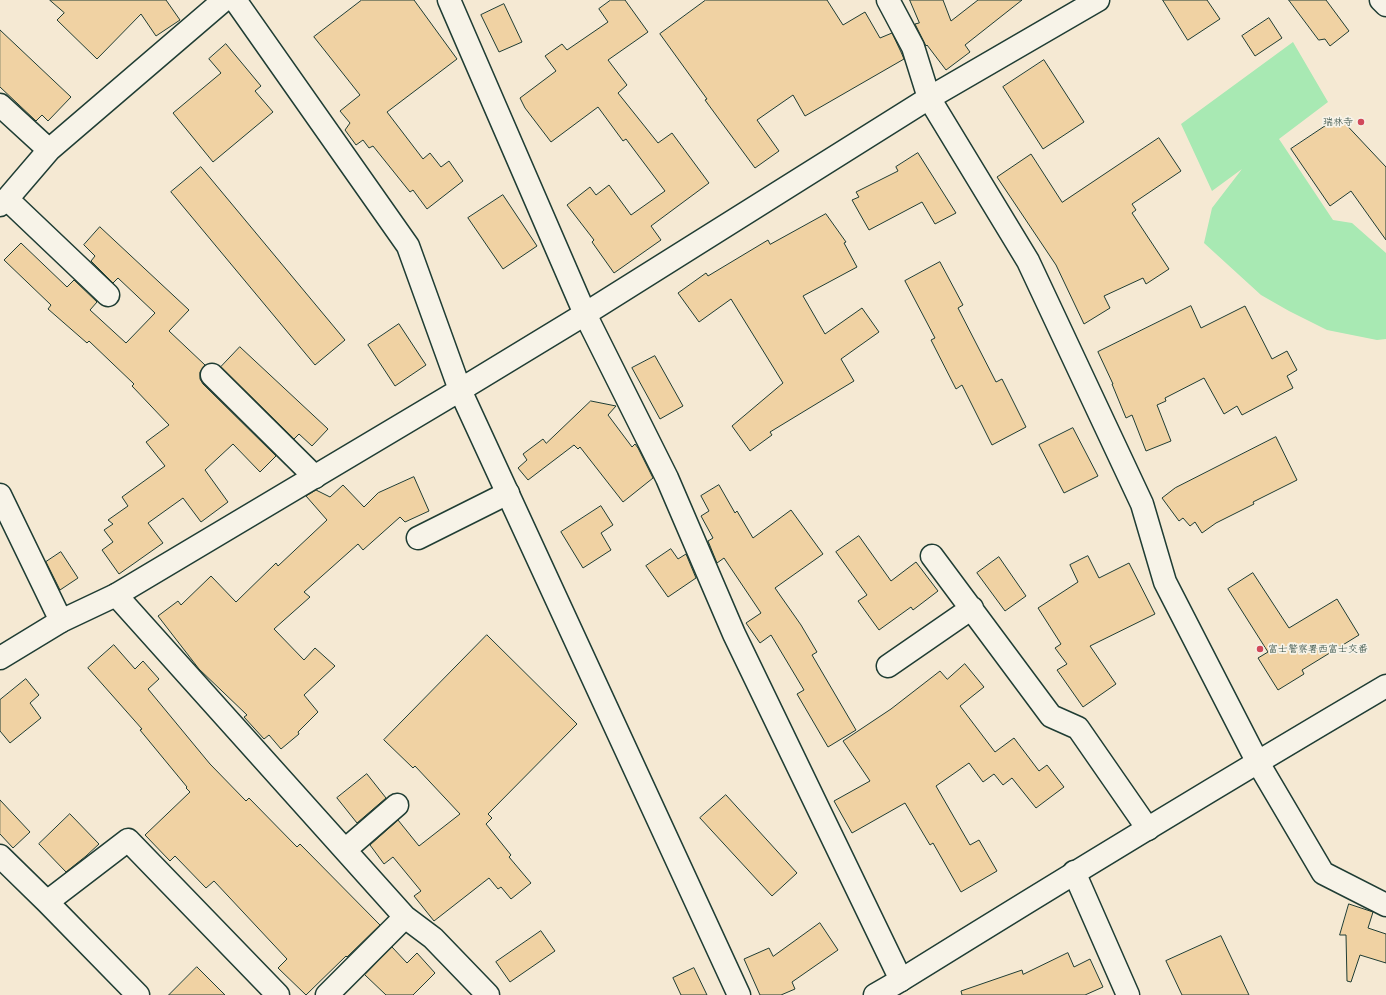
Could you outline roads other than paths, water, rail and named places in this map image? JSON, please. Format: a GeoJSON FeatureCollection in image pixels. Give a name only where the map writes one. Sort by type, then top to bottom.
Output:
{"type":"FeatureCollection","features":[{"type":"Feature","properties":{"kind":"street"},"geometry":{"type":"LineString","coordinates":[[108,295],[3,202],[49,150],[224,0]]}},
{"type":"Feature","properties":{"kind":"street"},"geometry":{"type":"LineString","coordinates":[[235,0],[408,246],[460,390],[739,995]]}},
{"type":"Feature","properties":{"kind":"street"},"geometry":{"type":"LineString","coordinates":[[449,0],[585,314],[667,478],[734,634],[901,980]]}},
{"type":"Feature","properties":{"kind":"street"},"geometry":{"type":"LineString","coordinates":[[888,0],[912,47],[929,98],[1028,261],[1142,504],[1165,582],[1257,762],[1322,873],[1386,905]]}},
{"type":"Feature","properties":{"kind":"street"},"geometry":{"type":"LineString","coordinates":[[0,658],[61,621],[116,595],[315,477],[585,314],[929,98],[1098,0]]}},
{"type":"Feature","properties":{"kind":"street"},"geometry":{"type":"LineString","coordinates":[[1381,0],[1386,5]]}},
{"type":"Feature","properties":{"kind":"street"},"geometry":{"type":"LineString","coordinates":[[0,105],[49,150]]}},
{"type":"Feature","properties":{"kind":"street"},"geometry":{"type":"LineString","coordinates":[[212,374],[315,477]]}},
{"type":"Feature","properties":{"kind":"street"},"geometry":{"type":"LineString","coordinates":[[418,538],[508,493]]}},
{"type":"Feature","properties":{"kind":"street"},"geometry":{"type":"LineString","coordinates":[[0,494],[61,621]]}},
{"type":"Feature","properties":{"kind":"street"},"geometry":{"type":"LineString","coordinates":[[932,556],[1051,716],[1078,728],[1148,828]]}},
{"type":"Feature","properties":{"kind":"street"},"geometry":{"type":"LineString","coordinates":[[116,595],[405,918],[433,938],[488,995]]}},
{"type":"Feature","properties":{"kind":"street"},"geometry":{"type":"LineString","coordinates":[[888,666],[972,608]]}},
{"type":"Feature","properties":{"kind":"street"},"geometry":{"type":"LineString","coordinates":[[875,995],[1074,872],[1386,686]]}},
{"type":"Feature","properties":{"kind":"street"},"geometry":{"type":"LineString","coordinates":[[345,850],[397,805]]}},
{"type":"Feature","properties":{"kind":"street"},"geometry":{"type":"LineString","coordinates":[[47,902],[128,840],[278,995]]}},
{"type":"Feature","properties":{"kind":"street"},"geometry":{"type":"LineString","coordinates":[[0,856],[138,995]]}},
{"type":"Feature","properties":{"kind":"street"},"geometry":{"type":"LineString","coordinates":[[1074,872],[1128,995]]}},
{"type":"Feature","properties":{"kind":"street"},"geometry":{"type":"LineString","coordinates":[[327,995],[405,918]]}},
{"type":"Feature","properties":{"kind":"place","name":"瑞林寺"},"geometry":{"type":"Point","coordinates":[1361,122]}},
{"type":"Feature","properties":{"kind":"place","name":"富士警察署西富士交番"},"geometry":{"type":"Point","coordinates":[1260,649]}}]}
